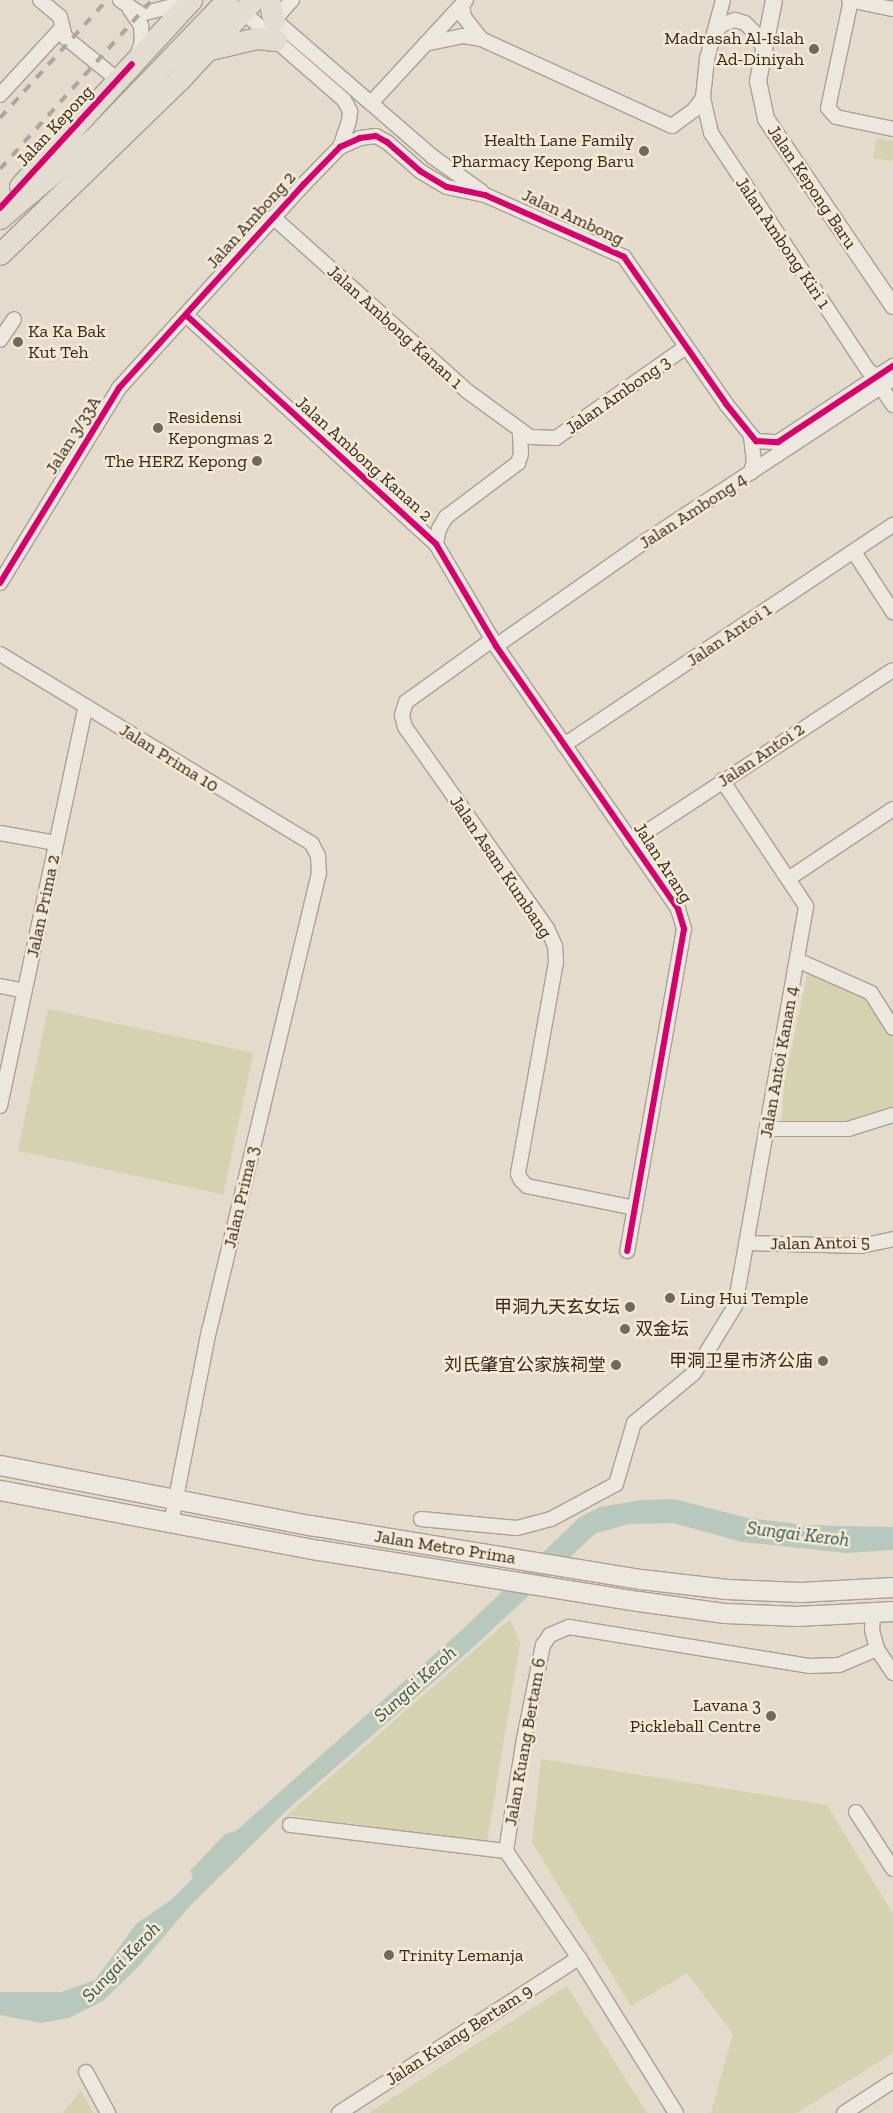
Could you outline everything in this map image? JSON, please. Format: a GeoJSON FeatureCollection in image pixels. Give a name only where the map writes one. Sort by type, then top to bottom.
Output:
{"type":"FeatureCollection","features":[{"type":"Feature","properties":{"kind":"main road","name":"Jalan Kepong"},"geometry":{"type":"LineString","coordinates":[[0,208],[191,0]]}},
{"type":"Feature","properties":{"kind":"main road"},"geometry":{"type":"LineString","coordinates":[[0,254],[206,50],[243,2]]}},
{"type":"Feature","properties":{"kind":"main road"},"geometry":{"type":"LineString","coordinates":[[0,218],[102,130],[243,2]]}},
{"type":"Feature","properties":{"kind":"main road"},"geometry":{"type":"LineString","coordinates":[[206,50],[257,38],[273,20]]}},
{"type":"Feature","properties":{"kind":"main road","name":"Jalan Metro Prima"},"geometry":{"type":"LineString","coordinates":[[0,1465],[176,1500],[641,1579],[726,1590],[800,1592],[893,1587]]}},
{"type":"Feature","properties":{"kind":"main road","name":"Jalan Metro Prima"},"geometry":{"type":"LineString","coordinates":[[0,1490],[434,1570],[638,1602],[744,1614],[798,1616],[893,1611]]}},
{"type":"Feature","properties":{"kind":"street"},"geometry":{"type":"LineString","coordinates":[[40,0],[60,16],[61,30],[65,37],[118,80]]}},
{"type":"Feature","properties":{"kind":"street"},"geometry":{"type":"LineString","coordinates":[[122,2],[136,13],[148,14],[191,0]]}},
{"type":"Feature","properties":{"kind":"street"},"geometry":{"type":"LineString","coordinates":[[273,20],[292,0]]}},
{"type":"Feature","properties":{"kind":"street","name":"Jalan Kepong Baru"},"geometry":{"type":"LineString","coordinates":[[774,0],[758,81],[766,120],[893,306]]}},
{"type":"Feature","properties":{"kind":"street"},"geometry":{"type":"LineString","coordinates":[[893,9],[850,0],[828,108],[836,117],[893,129]]}},
{"type":"Feature","properties":{"kind":"street","name":"Jalan Ambong Kiri 1"},"geometry":{"type":"LineString","coordinates":[[723,1],[713,36],[703,98],[705,116],[720,148],[868,370],[885,380]]}},
{"type":"Feature","properties":{"kind":"street"},"geometry":{"type":"LineString","coordinates":[[122,2],[138,18],[143,32],[132,64]]}},
{"type":"Feature","properties":{"kind":"street","name":"Jalan Ambong"},"geometry":{"type":"LineString","coordinates":[[243,2],[273,20],[433,156],[486,195],[624,257],[751,437]]}},
{"type":"Feature","properties":{"kind":"street","name":"Jalan Ambong"},"geometry":{"type":"LineString","coordinates":[[243,2],[273,20],[344,100],[350,111],[349,121],[340,147]]}},
{"type":"Feature","properties":{"kind":"street"},"geometry":{"type":"LineString","coordinates":[[464,2],[464,17],[481,39]]}},
{"type":"Feature","properties":{"kind":"street"},"geometry":{"type":"LineString","coordinates":[[371,103],[464,2]]}},
{"type":"Feature","properties":{"kind":"street"},"geometry":{"type":"LineString","coordinates":[[713,36],[722,25],[735,20],[745,23],[755,33],[765,51]]}},
{"type":"Feature","properties":{"kind":"street"},"geometry":{"type":"LineString","coordinates":[[0,95],[61,30]]}},
{"type":"Feature","properties":{"kind":"street"},"geometry":{"type":"LineString","coordinates":[[425,44],[446,38],[481,39],[672,126],[689,114],[703,98]]}},
{"type":"Feature","properties":{"kind":"street","name":"Jalan Ambong"},"geometry":{"type":"LineString","coordinates":[[340,147],[376,136],[447,187],[486,195]]}},
{"type":"Feature","properties":{"kind":"street","name":"Jalan Ambong 2"},"geometry":{"type":"LineString","coordinates":[[186,315],[273,217],[340,147]]}},
{"type":"Feature","properties":{"kind":"street","name":"Jalan Ambong Kanan 1"},"geometry":{"type":"LineString","coordinates":[[273,217],[466,392],[520,432]]}},
{"type":"Feature","properties":{"kind":"street","name":"Jalan Ambong Kanan 2"},"geometry":{"type":"LineString","coordinates":[[186,315],[436,544],[494,643]]}},
{"type":"Feature","properties":{"kind":"street","name":"Jalan 3/33A"},"geometry":{"type":"LineString","coordinates":[[0,583],[119,388],[186,315]]}},
{"type":"Feature","properties":{"kind":"street"},"geometry":{"type":"LineString","coordinates":[[0,340],[14,319]]}},
{"type":"Feature","properties":{"kind":"street","name":"Jalan Ambong 3"},"geometry":{"type":"LineString","coordinates":[[520,432],[542,439],[556,438],[686,347]]}},
{"type":"Feature","properties":{"kind":"street","name":"Jalan Ambong 4"},"geometry":{"type":"LineString","coordinates":[[494,643],[751,473],[885,380],[893,366]]}},
{"type":"Feature","properties":{"kind":"street"},"geometry":{"type":"LineString","coordinates":[[885,380],[893,405]]}},
{"type":"Feature","properties":{"kind":"street","name":"Jalan Ambong 4"},"geometry":{"type":"LineString","coordinates":[[751,437],[768,444],[784,439],[885,380]]}},
{"type":"Feature","properties":{"kind":"street"},"geometry":{"type":"LineString","coordinates":[[436,544],[439,528],[446,518],[518,462],[521,454],[520,432]]}},
{"type":"Feature","properties":{"kind":"street"},"geometry":{"type":"LineString","coordinates":[[751,437],[754,460],[751,473]]}},
{"type":"Feature","properties":{"kind":"street","name":"Jalan Antoi 1"},"geometry":{"type":"LineString","coordinates":[[564,744],[893,525]]}},
{"type":"Feature","properties":{"kind":"street"},"geometry":{"type":"LineString","coordinates":[[854,552],[893,612]]}},
{"type":"Feature","properties":{"kind":"street","name":"Jalan Arang"},"geometry":{"type":"LineString","coordinates":[[494,643],[678,910],[684,929],[627,1251]]}},
{"type":"Feature","properties":{"kind":"street","name":"Jalan Asam Kumbang"},"geometry":{"type":"LineString","coordinates":[[494,643],[406,702],[402,715],[405,727],[547,928],[555,946],[556,962],[518,1174],[527,1186],[635,1208]]}},
{"type":"Feature","properties":{"kind":"street","name":"Jalan Prima 10"},"geometry":{"type":"LineString","coordinates":[[0,654],[312,844],[318,856],[320,873]]}},
{"type":"Feature","properties":{"kind":"street","name":"Jalan Antoi 2"},"geometry":{"type":"LineString","coordinates":[[632,842],[722,780],[893,670]]}},
{"type":"Feature","properties":{"kind":"street","name":"Jalan Prima 2"},"geometry":{"type":"LineString","coordinates":[[0,1106],[86,706]]}},
{"type":"Feature","properties":{"kind":"street","name":"Jalan Antoi Kanan 4"},"geometry":{"type":"LineString","coordinates":[[421,1519],[517,1528],[551,1519],[616,1484],[634,1423],[694,1373],[705,1359],[735,1306],[806,906],[722,780]]}},
{"type":"Feature","properties":{"kind":"street"},"geometry":{"type":"LineString","coordinates":[[788,879],[891,814]]}},
{"type":"Feature","properties":{"kind":"street"},"geometry":{"type":"LineString","coordinates":[[0,833],[56,843]]}},
{"type":"Feature","properties":{"kind":"street","name":"Jalan Prima 3"},"geometry":{"type":"LineString","coordinates":[[171,1523],[209,1330],[320,873]]}},
{"type":"Feature","properties":{"kind":"street"},"geometry":{"type":"LineString","coordinates":[[797,960],[871,993],[893,1028]]}},
{"type":"Feature","properties":{"kind":"street"},"geometry":{"type":"LineString","coordinates":[[0,986],[25,991]]}},
{"type":"Feature","properties":{"kind":"street"},"geometry":{"type":"LineString","coordinates":[[767,1129],[848,1129],[893,1115]]}},
{"type":"Feature","properties":{"kind":"street","name":"Jalan Antoi 5"},"geometry":{"type":"LineString","coordinates":[[746,1243],[861,1246],[893,1239]]}},
{"type":"Feature","properties":{"kind":"street"},"geometry":{"type":"LineString","coordinates":[[873,1613],[872,1630],[877,1649],[893,1673]]}},
{"type":"Feature","properties":{"kind":"street","name":"Jalan Kuang Bertam 6"},"geometry":{"type":"LineString","coordinates":[[676,2113],[579,1958],[506,1851],[540,1655],[550,1635],[569,1627],[809,1666],[839,1665],[877,1649]]}},
{"type":"Feature","properties":{"kind":"street"},"geometry":{"type":"LineString","coordinates":[[856,1812],[893,1869]]}},
{"type":"Feature","properties":{"kind":"street"},"geometry":{"type":"LineString","coordinates":[[290,1825],[506,1851]]}},
{"type":"Feature","properties":{"kind":"street","name":"Jalan Kuang Bertam 9"},"geometry":{"type":"LineString","coordinates":[[340,2113],[579,1958]]}},
{"type":"Feature","properties":{"kind":"street"},"geometry":{"type":"LineString","coordinates":[[86,2072],[108,2113]]}},
{"type":"Feature","properties":{"kind":"street"},"geometry":{"type":"LineString","coordinates":[[844,2113],[893,2081]]}},
{"type":"Feature","properties":{"kind":"shaded area"},"geometry":{"type":"Polygon","coordinates":[[[877,138],[893,141],[893,161],[873,158],[877,138]]]}},
{"type":"Feature","properties":{"kind":"shaded area"},"geometry":{"type":"Polygon","coordinates":[[[809,965],[871,993],[893,1028],[893,1115],[868,1125],[781,1128],[784,1085],[809,965]]]}},
{"type":"Feature","properties":{"kind":"shaded area"},"geometry":{"type":"Polygon","coordinates":[[[48,1009],[253,1053],[223,1194],[18,1151],[48,1009]]]}},
{"type":"Feature","properties":{"kind":"shaded area"},"geometry":{"type":"Polygon","coordinates":[[[510,1619],[520,1643],[487,1842],[287,1815],[510,1619]]]}},
{"type":"Feature","properties":{"kind":"shaded area"},"geometry":{"type":"Polygon","coordinates":[[[541,1759],[827,1805],[893,1914],[893,2053],[797,2113],[711,2113],[733,2034],[687,1973],[631,2006],[532,1842],[541,1759]]]}},
{"type":"Feature","properties":{"kind":"shaded area"},"geometry":{"type":"Polygon","coordinates":[[[567,1986],[647,2113],[369,2113],[567,1986]]]}},
{"type":"Feature","properties":{"kind":"shaded area"},"geometry":{"type":"Polygon","coordinates":[[[81,2090],[93,2113],[63,2113],[81,2090]]]}},
{"type":"Feature","properties":{"kind":"water","name":"Sungai Keroh"},"geometry":{"type":"Polygon","coordinates":[[[674,1499],[748,1518],[806,1525],[893,1527],[893,1550],[846,1553],[742,1542],[673,1523],[630,1524],[596,1533],[468,1652],[289,1808],[189,1907],[139,1966],[103,2001],[69,2018],[41,2023],[0,2015],[0,1992],[61,1992],[95,1980],[137,1923],[171,1900],[193,1878],[190,1871],[225,1834],[236,1831],[464,1628],[580,1517],[600,1507],[641,1500],[674,1499]]]}},
{"type":"Feature","properties":{"kind":"railway"},"geometry":{"type":"LineString","coordinates":[[0,118],[107,0]]}},
{"type":"Feature","properties":{"kind":"railway"},"geometry":{"type":"LineString","coordinates":[[0,169],[152,0]]}},
{"type":"Feature","properties":{"kind":"cycle path"},"geometry":{"type":"LineString","coordinates":[[0,208],[132,64]]}},
{"type":"Feature","properties":{"kind":"cycle path"},"geometry":{"type":"LineString","coordinates":[[0,583],[119,388],[304,184],[340,147],[360,138],[376,136],[387,142],[420,171],[447,187],[485,195],[624,257],[726,404],[756,441],[778,442],[893,366]]}},
{"type":"Feature","properties":{"kind":"cycle path"},"geometry":{"type":"LineString","coordinates":[[186,315],[436,544],[496,646],[678,909],[684,929],[627,1251]]}},
{"type":"Feature","properties":{"kind":"place","name":"Madrasah Al-Islah Ad-Diniyah"},"geometry":{"type":"Point","coordinates":[814,49]}},
{"type":"Feature","properties":{"kind":"place","name":"Health Lane Family Pharmacy Kepong Baru"},"geometry":{"type":"Point","coordinates":[644,151]}},
{"type":"Feature","properties":{"kind":"place","name":"Ka Ka Bak Kut Teh"},"geometry":{"type":"Point","coordinates":[18,342]}},
{"type":"Feature","properties":{"kind":"place","name":"Residensi Kepongmas 2"},"geometry":{"type":"Point","coordinates":[158,428]}},
{"type":"Feature","properties":{"kind":"place","name":"The HERZ Kepong"},"geometry":{"type":"Point","coordinates":[257,461]}},
{"type":"Feature","properties":{"kind":"place","name":"Ling Hui Temple"},"geometry":{"type":"Point","coordinates":[670,1298]}},
{"type":"Feature","properties":{"kind":"place","name":"甲洞九天玄女坛"},"geometry":{"type":"Point","coordinates":[630,1307]}},
{"type":"Feature","properties":{"kind":"place","name":"双金坛"},"geometry":{"type":"Point","coordinates":[625,1329]}},
{"type":"Feature","properties":{"kind":"place","name":"甲洞卫星市济公庙"},"geometry":{"type":"Point","coordinates":[823,1361]}},
{"type":"Feature","properties":{"kind":"place","name":"刘氏肇宜公家族祠堂"},"geometry":{"type":"Point","coordinates":[616,1365]}},
{"type":"Feature","properties":{"kind":"place","name":"Lavana 3 Pickleball Centre"},"geometry":{"type":"Point","coordinates":[771,1716]}},
{"type":"Feature","properties":{"kind":"place","name":"Trinity Lemanja"},"geometry":{"type":"Point","coordinates":[389,1955]}}]}
